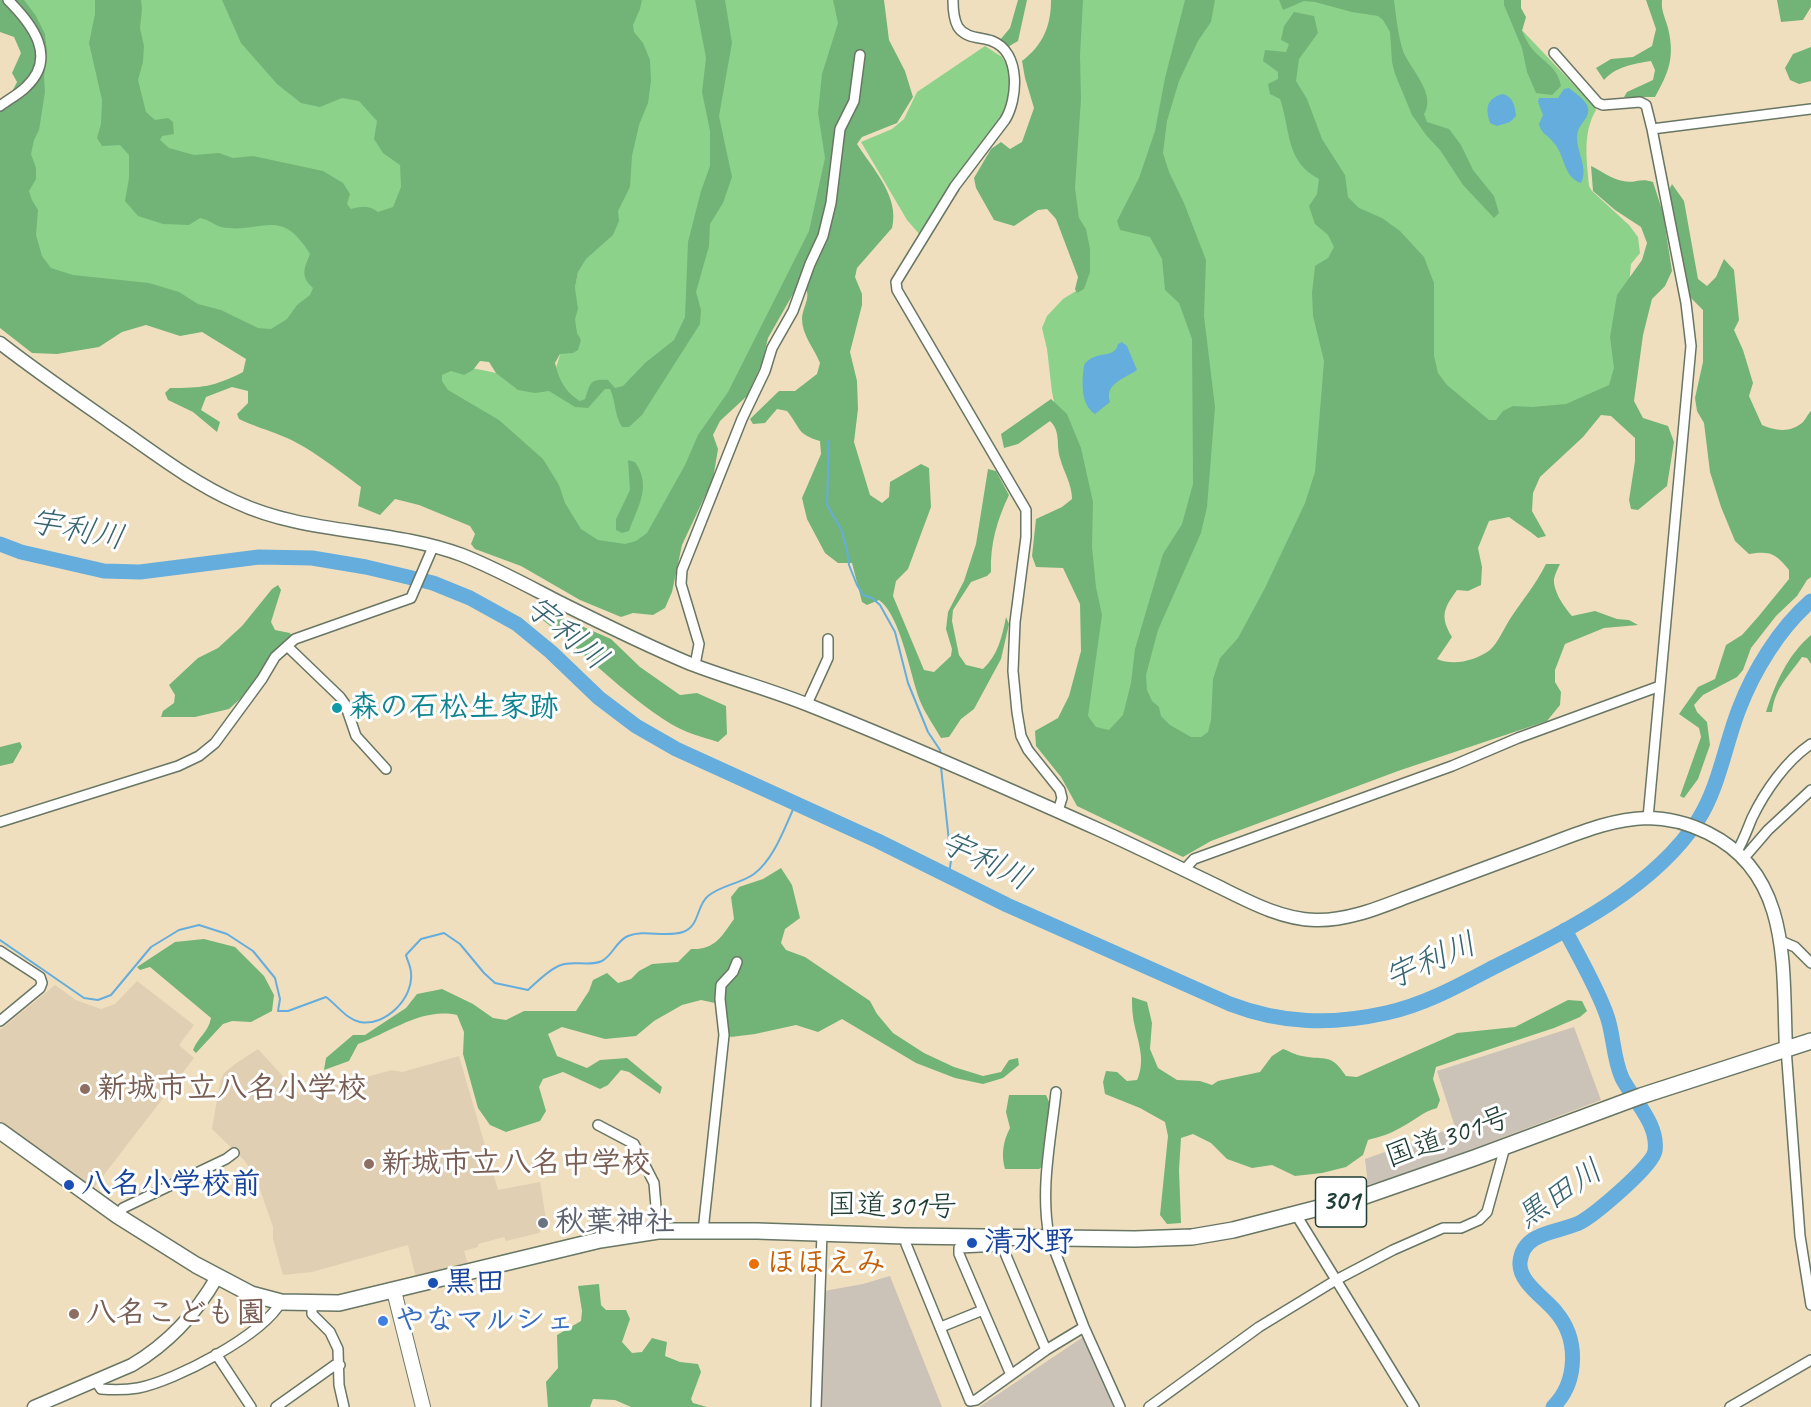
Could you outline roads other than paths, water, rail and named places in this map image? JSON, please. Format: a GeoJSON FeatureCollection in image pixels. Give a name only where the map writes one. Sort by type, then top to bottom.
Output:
{"type":"FeatureCollection","features":[{"type":"Feature","properties":{"kind":"highway","name":"国道301号"},"geometry":{"type":"LineString","coordinates":[[0,1131],[118,1216],[217,1277],[251,1294],[281,1302],[339,1303],[600,1240],[657,1232],[1135,1239],[1192,1237],[1233,1230],[1365,1196],[1622,1105],[1641,1096],[1811,1041]]}},
{"type":"Feature","properties":{"kind":"main road"},"geometry":{"type":"LineString","coordinates":[[394,1291],[423,1407]]}},
{"type":"Feature","properties":{"kind":"street"},"geometry":{"type":"LineString","coordinates":[[0,106],[25,89],[34,79],[40,65],[41,53],[30,23],[8,0]]}},
{"type":"Feature","properties":{"kind":"street"},"geometry":{"type":"LineString","coordinates":[[953,0],[957,26],[964,33],[973,38],[993,42],[1005,52],[1012,67],[1016,85],[1015,95],[1005,120],[955,186],[896,282],[897,290],[1026,510],[1026,537],[1015,622],[1013,671],[1017,712],[1021,736],[1028,750],[1060,790],[1062,798],[1058,811]]}},
{"type":"Feature","properties":{"kind":"street"},"geometry":{"type":"LineString","coordinates":[[1554,53],[1598,103],[1603,105],[1640,102],[1646,105],[1686,303],[1690,346],[1648,818]]}},
{"type":"Feature","properties":{"kind":"street"},"geometry":{"type":"LineString","coordinates":[[695,665],[699,644],[681,584],[682,570],[742,419],[765,371],[772,348],[793,311],[823,236],[831,203],[840,129],[854,101],[860,55]]}},
{"type":"Feature","properties":{"kind":"street"},"geometry":{"type":"LineString","coordinates":[[1652,129],[1811,109]]}},
{"type":"Feature","properties":{"kind":"street"},"geometry":{"type":"LineString","coordinates":[[0,343],[191,478],[237,503],[303,523],[397,538],[460,555],[498,571],[622,633],[695,665],[807,704],[1058,811],[1281,915],[1314,920],[1343,918],[1383,906],[1580,833],[1616,822],[1648,818],[1666,820],[1711,834],[1740,856],[1758,878],[1769,895],[1777,917],[1781,941],[1786,1048],[1800,1236],[1811,1305]]}},
{"type":"Feature","properties":{"kind":"street"},"geometry":{"type":"LineString","coordinates":[[0,822],[178,766],[199,756],[224,732],[275,657],[287,646],[295,639],[312,631],[403,602],[412,596],[433,547]]}},
{"type":"Feature","properties":{"kind":"street"},"geometry":{"type":"LineString","coordinates":[[807,704],[828,658],[828,639]]}},
{"type":"Feature","properties":{"kind":"street"},"geometry":{"type":"LineString","coordinates":[[287,646],[340,697],[345,704],[356,736],[386,769]]}},
{"type":"Feature","properties":{"kind":"street"},"geometry":{"type":"LineString","coordinates":[[1184,870],[1194,859],[1452,766],[1518,738],[1660,686]]}},
{"type":"Feature","properties":{"kind":"street"},"geometry":{"type":"LineString","coordinates":[[1740,856],[1755,812],[1778,776],[1811,744]]}},
{"type":"Feature","properties":{"kind":"street"},"geometry":{"type":"LineString","coordinates":[[1740,856],[1811,790]]}},
{"type":"Feature","properties":{"kind":"street"},"geometry":{"type":"LineString","coordinates":[[1781,941],[1795,946],[1811,963]]}},
{"type":"Feature","properties":{"kind":"street"},"geometry":{"type":"LineString","coordinates":[[0,951],[40,977],[42,983],[40,988],[0,1021]]}},
{"type":"Feature","properties":{"kind":"street"},"geometry":{"type":"LineString","coordinates":[[702,1231],[724,1035],[720,999],[721,985],[733,972],[736,962]]}},
{"type":"Feature","properties":{"kind":"street"},"geometry":{"type":"LineString","coordinates":[[1056,1092],[1047,1172],[1046,1224],[1084,1327],[1120,1407]]}},
{"type":"Feature","properties":{"kind":"street"},"geometry":{"type":"LineString","coordinates":[[598,1125],[634,1144],[654,1183],[657,1232]]}},
{"type":"Feature","properties":{"kind":"street"},"geometry":{"type":"LineString","coordinates":[[1149,1407],[1259,1327],[1336,1280],[1393,1250],[1443,1228],[1461,1228],[1479,1220],[1487,1212],[1505,1147]]}},
{"type":"Feature","properties":{"kind":"street"},"geometry":{"type":"LineString","coordinates":[[118,1216],[123,1208],[226,1159],[234,1153]]}},
{"type":"Feature","properties":{"kind":"street"},"geometry":{"type":"LineString","coordinates":[[1295,1213],[1414,1407]]}},
{"type":"Feature","properties":{"kind":"street"},"geometry":{"type":"LineString","coordinates":[[816,1407],[822,1233]]}},
{"type":"Feature","properties":{"kind":"street"},"geometry":{"type":"LineString","coordinates":[[905,1236],[906,1244],[970,1401],[976,1400],[1046,1350],[1084,1327]]}},
{"type":"Feature","properties":{"kind":"street"},"geometry":{"type":"LineString","coordinates":[[1011,1375],[959,1254],[959,1248],[1002,1246],[1046,1350]]}},
{"type":"Feature","properties":{"kind":"street"},"geometry":{"type":"LineString","coordinates":[[34,1407],[132,1365],[163,1344],[196,1310],[217,1277]]}},
{"type":"Feature","properties":{"kind":"street"},"geometry":{"type":"LineString","coordinates":[[95,1380],[101,1389],[121,1390],[141,1388],[164,1379],[239,1342],[276,1311],[281,1302]]}},
{"type":"Feature","properties":{"kind":"street"},"geometry":{"type":"LineString","coordinates":[[312,1304],[312,1314],[330,1332],[338,1349],[339,1386],[344,1407]]}},
{"type":"Feature","properties":{"kind":"street"},"geometry":{"type":"LineString","coordinates":[[941,1327],[983,1310]]}},
{"type":"Feature","properties":{"kind":"street"},"geometry":{"type":"LineString","coordinates":[[216,1354],[250,1407]]}},
{"type":"Feature","properties":{"kind":"street"},"geometry":{"type":"LineString","coordinates":[[1730,1407],[1811,1360]]}},
{"type":"Feature","properties":{"kind":"street"},"geometry":{"type":"LineString","coordinates":[[276,1407],[335,1365],[340,1365]]}},
{"type":"Feature","properties":{"kind":"water"},"geometry":{"type":"Polygon","coordinates":[[[1569,88],[1583,100],[1588,109],[1577,137],[1584,171],[1581,183],[1567,171],[1558,148],[1543,132],[1539,124],[1543,115],[1538,102],[1539,98],[1558,98],[1564,89],[1569,88]]]}},
{"type":"Feature","properties":{"kind":"water"},"geometry":{"type":"Polygon","coordinates":[[[1502,94],[1511,99],[1516,116],[1510,122],[1497,126],[1490,123],[1488,104],[1493,98],[1502,94]]]}},
{"type":"Feature","properties":{"kind":"water"},"geometry":{"type":"Polygon","coordinates":[[[1122,342],[1127,346],[1137,370],[1113,386],[1109,395],[1110,402],[1095,414],[1084,399],[1084,365],[1094,357],[1113,352],[1122,342]]]}},
{"type":"Feature","properties":{"kind":"waterway"},"geometry":{"type":"LineString","coordinates":[[829,441],[827,505],[841,529],[849,565],[857,585],[863,595],[872,598],[880,605],[895,632],[908,683],[928,732],[941,755]]}},
{"type":"Feature","properties":{"kind":"waterway","name":"宇利川"},"geometry":{"type":"LineString","coordinates":[[0,544],[21,552],[104,571],[140,572],[259,557],[312,558],[366,567],[433,583],[470,598],[517,624],[551,652],[599,698],[636,726],[676,749],[878,841],[1007,905],[1230,1004],[1269,1016],[1327,1021],[1386,1013],[1442,994],[1578,923],[1633,887],[1657,867],[1679,845],[1705,807],[1717,780],[1739,709],[1760,665],[1788,624],[1811,601]]}},
{"type":"Feature","properties":{"kind":"waterway"},"geometry":{"type":"LineString","coordinates":[[941,767],[951,860],[949,875]]}},
{"type":"Feature","properties":{"kind":"waterway"},"geometry":{"type":"LineString","coordinates":[[0,940],[84,998],[98,1000],[111,995],[151,947],[179,930],[199,925],[227,934],[253,951],[275,978],[280,999],[278,1011],[288,1011],[326,997],[350,1018],[360,1022],[369,1022],[388,1015],[403,1001],[411,982],[411,971],[406,955],[421,939],[444,933],[460,944],[495,983],[528,990],[561,965],[602,961],[620,941],[628,936],[641,933],[676,934],[683,932],[695,921],[701,905],[708,896],[749,877],[761,867],[779,841],[796,803]]}},
{"type":"Feature","properties":{"kind":"waterway","name":"黒田川"},"geometry":{"type":"LineString","coordinates":[[1553,1407],[1561,1397],[1571,1373],[1572,1347],[1564,1323],[1523,1276],[1520,1262],[1523,1252],[1535,1238],[1573,1226],[1598,1210],[1645,1167],[1655,1151],[1653,1131],[1619,1070],[1603,1005],[1565,930]]}},
{"type":"Feature","properties":{"kind":"place","name":"森の石松生家跡"},"geometry":{"type":"Point","coordinates":[337,708]}},
{"type":"Feature","properties":{"kind":"place","name":"新城市立八名小学校"},"geometry":{"type":"Point","coordinates":[85,1089]}},
{"type":"Feature","properties":{"kind":"place","name":"新城市立八名中学校"},"geometry":{"type":"Point","coordinates":[369,1164]}},
{"type":"Feature","properties":{"kind":"place","name":"八名小学校前"},"geometry":{"type":"Point","coordinates":[69,1185]}},
{"type":"Feature","properties":{"kind":"place","name":"秋葉神社"},"geometry":{"type":"Point","coordinates":[543,1223]}},
{"type":"Feature","properties":{"kind":"place","name":"清水野"},"geometry":{"type":"Point","coordinates":[972,1243]}},
{"type":"Feature","properties":{"kind":"place","name":"ほほえみ"},"geometry":{"type":"Point","coordinates":[754,1264]}},
{"type":"Feature","properties":{"kind":"place","name":"黒田"},"geometry":{"type":"Point","coordinates":[433,1283]}},
{"type":"Feature","properties":{"kind":"place","name":"八名こども園"},"geometry":{"type":"Point","coordinates":[74,1314]}},
{"type":"Feature","properties":{"kind":"place","name":"やなマルシェ"},"geometry":{"type":"Point","coordinates":[383,1321]}}]}
